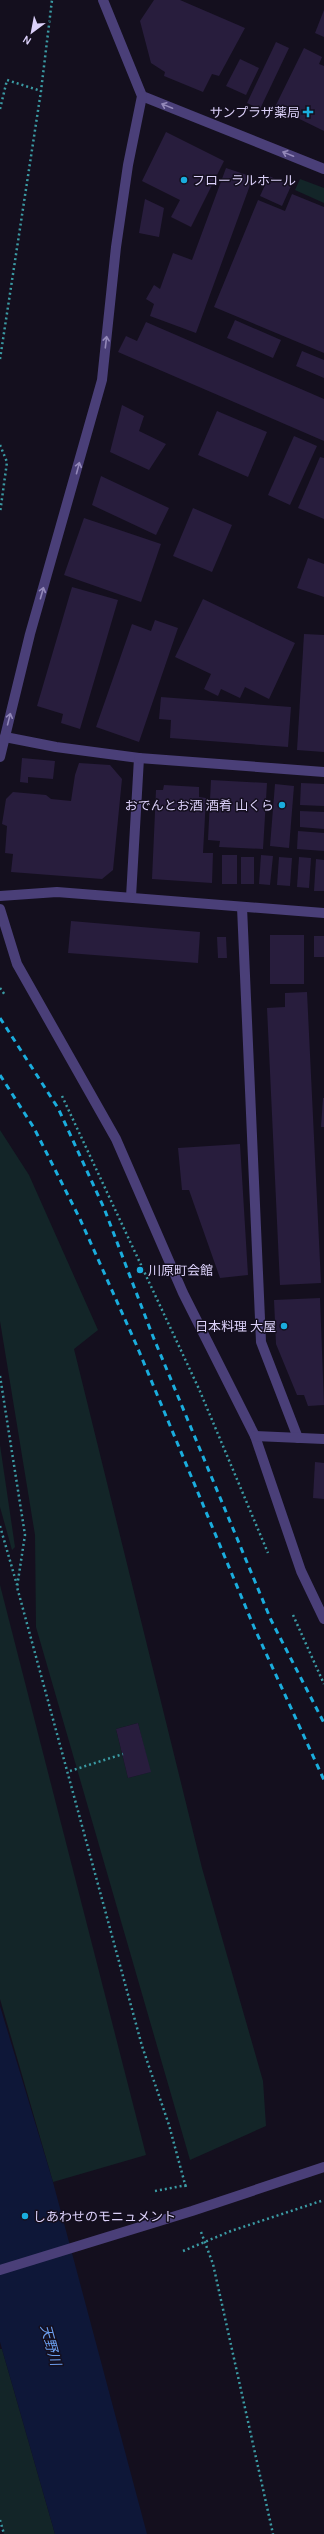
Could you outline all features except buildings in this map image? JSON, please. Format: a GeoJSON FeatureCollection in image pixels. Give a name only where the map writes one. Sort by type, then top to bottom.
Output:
{"type":"FeatureCollection","features":[{"type":"Feature","properties":{"kind":"street"},"geometry":{"type":"LineString","coordinates":[[0,757],[30,634],[102,380],[117,240],[128,165],[142,96],[103,0]]}},
{"type":"Feature","properties":{"kind":"street"},"geometry":{"type":"LineString","coordinates":[[142,96],[324,169]]}},
{"type":"Feature","properties":{"kind":"street"},"geometry":{"type":"LineString","coordinates":[[5,737],[56,747],[139,758],[324,772]]}},
{"type":"Feature","properties":{"kind":"street"},"geometry":{"type":"LineString","coordinates":[[131,897],[139,758]]}},
{"type":"Feature","properties":{"kind":"street"},"geometry":{"type":"LineString","coordinates":[[0,896],[57,892],[324,912]]}},
{"type":"Feature","properties":{"kind":"street"},"geometry":{"type":"LineString","coordinates":[[242,907],[261,1342],[298,1438]]}},
{"type":"Feature","properties":{"kind":"street"},"geometry":{"type":"LineString","coordinates":[[0,909],[17,964],[116,1139],[183,1293],[255,1436],[301,1571],[324,1619]]}},
{"type":"Feature","properties":{"kind":"street"},"geometry":{"type":"LineString","coordinates":[[255,1436],[324,1439]]}},
{"type":"Feature","properties":{"kind":"street"},"geometry":{"type":"LineString","coordinates":[[0,2270],[192,2211],[324,2167]]}},
{"type":"Feature","properties":{"kind":"path"},"geometry":{"type":"LineString","coordinates":[[0,359],[41,91],[52,0]]}},
{"type":"Feature","properties":{"kind":"path"},"geometry":{"type":"LineString","coordinates":[[0,109],[7,80],[41,91]]}},
{"type":"Feature","properties":{"kind":"path"},"geometry":{"type":"LineString","coordinates":[[0,445],[7,462],[0,513]]}},
{"type":"Feature","properties":{"kind":"path"},"geometry":{"type":"LineString","coordinates":[[0,988],[10,1000]]}},
{"type":"Feature","properties":{"kind":"path"},"geometry":{"type":"LineString","coordinates":[[58,1088],[199,1389],[268,1555]]}},
{"type":"Feature","properties":{"kind":"path"},"geometry":{"type":"LineString","coordinates":[[0,1376],[25,1535],[17,1587]]}},
{"type":"Feature","properties":{"kind":"path"},"geometry":{"type":"LineString","coordinates":[[0,1526],[142,2046],[169,2125],[192,2211],[213,2264],[273,2534]]}},
{"type":"Feature","properties":{"kind":"path"},"geometry":{"type":"LineString","coordinates":[[292,1613],[324,1684]]}},
{"type":"Feature","properties":{"kind":"path"},"geometry":{"type":"LineString","coordinates":[[70,1771],[123,1754]]}},
{"type":"Feature","properties":{"kind":"path"},"geometry":{"type":"LineString","coordinates":[[155,2191],[185,2186]]}},
{"type":"Feature","properties":{"kind":"path"},"geometry":{"type":"LineString","coordinates":[[184,2251],[206,2244],[231,2231],[324,2200]]}},
{"type":"Feature","properties":{"kind":"path"},"geometry":{"type":"LineString","coordinates":[[0,2520],[4,2534]]}},
{"type":"Feature","properties":{"kind":"shaded area"},"geometry":{"type":"Polygon","coordinates":[[[300,179],[324,188],[324,203],[295,190],[300,179]]]}},
{"type":"Feature","properties":{"kind":"shaded area"},"geometry":{"type":"Polygon","coordinates":[[[0,1130],[29,1175],[98,1330],[74,1349],[202,1868],[263,2081],[266,2126],[190,2160],[36,1627],[35,1535],[0,1321],[0,1130]],[[138,1723],[116,1729],[128,1778],[150,1772],[138,1723]]]}},
{"type":"Feature","properties":{"kind":"shaded area"},"geometry":{"type":"Polygon","coordinates":[[[0,1445],[15,1547],[12,1550],[0,1507],[0,1445]]]}},
{"type":"Feature","properties":{"kind":"shaded area"},"geometry":{"type":"Polygon","coordinates":[[[0,1585],[146,2155],[53,2182],[0,1999],[0,1585]]]}},
{"type":"Feature","properties":{"kind":"shaded area"},"geometry":{"type":"Polygon","coordinates":[[[0,2349],[2,2349],[55,2534],[4,2534],[0,2520],[0,2349]]]}},
{"type":"Feature","properties":{"kind":"water","name":"天野川"},"geometry":{"type":"Polygon","coordinates":[[[0,2006],[53,2182],[147,2534],[55,2534],[0,2342],[0,2006]]]}},
{"type":"Feature","properties":{"kind":"railway"},"geometry":{"type":"LineString","coordinates":[[0,1018],[58,1108],[104,1208],[152,1334],[271,1620],[324,1723]]}},
{"type":"Feature","properties":{"kind":"railway"},"geometry":{"type":"LineString","coordinates":[[0,1075],[34,1128],[80,1219],[136,1344],[254,1627],[324,1780]]}},
{"type":"Feature","properties":{"kind":"place","name":"サンプラザ薬局"},"geometry":{"type":"Point","coordinates":[308,112]}},
{"type":"Feature","properties":{"kind":"place","name":"フローラルホール"},"geometry":{"type":"Point","coordinates":[184,180]}},
{"type":"Feature","properties":{"kind":"place","name":"おでんとお酒 酒肴 山くら"},"geometry":{"type":"Point","coordinates":[282,805]}},
{"type":"Feature","properties":{"kind":"place","name":"川原町会館"},"geometry":{"type":"Point","coordinates":[140,1270]}},
{"type":"Feature","properties":{"kind":"place","name":"日本料理 大屋"},"geometry":{"type":"Point","coordinates":[284,1326]}},
{"type":"Feature","properties":{"kind":"place","name":"しあわせのモニュメント"},"geometry":{"type":"Point","coordinates":[25,2216]}}]}
